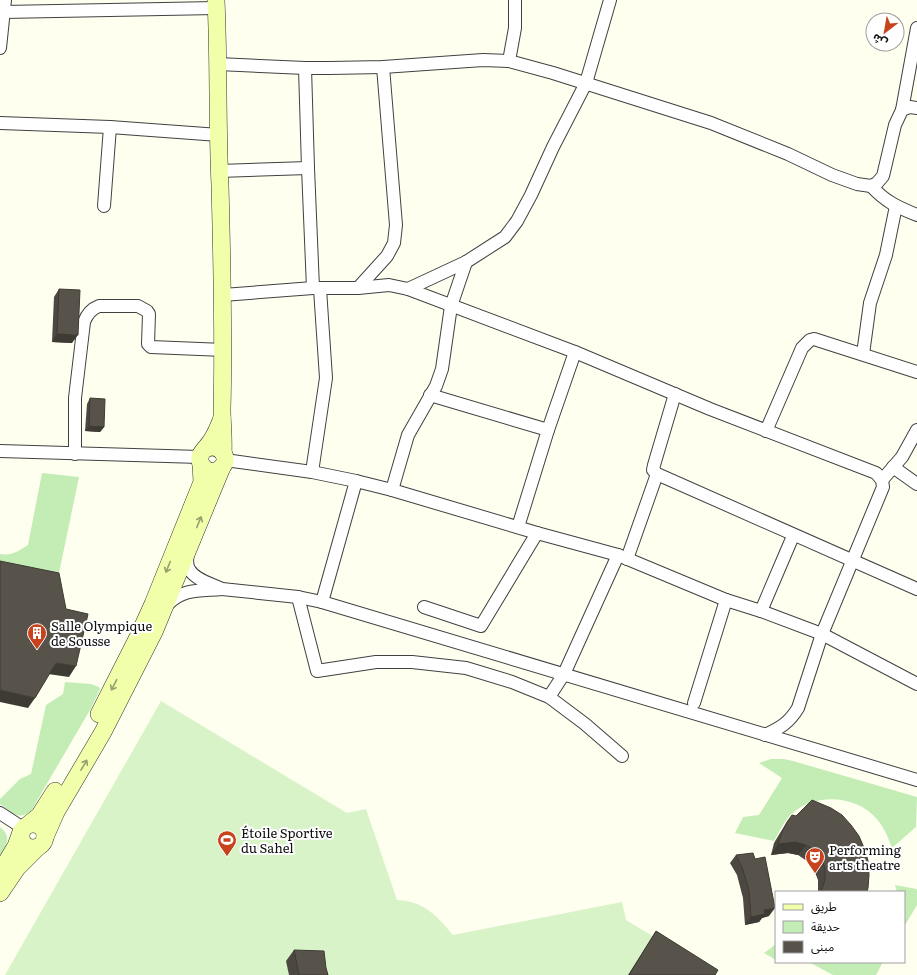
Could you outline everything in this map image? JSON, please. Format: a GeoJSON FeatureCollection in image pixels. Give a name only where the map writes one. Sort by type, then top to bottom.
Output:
{"type":"FeatureCollection","features":[{"type":"Feature","properties":{"kind":"main road"},"geometry":{"type":"LineString","coordinates":[[0,893],[18,868],[42,842],[56,812],[103,732],[165,608],[223,460],[224,435],[222,418],[224,350],[216,4]]}},
{"type":"Feature","properties":{"kind":"main road"},"geometry":{"type":"LineString","coordinates":[[42,842],[31,848],[24,844],[21,836],[25,828],[39,816],[46,807],[93,726],[138,637],[153,604],[202,482],[202,457],[222,418]]}},
{"type":"Feature","properties":{"kind":"main road"},"geometry":{"type":"LineString","coordinates":[[202,457],[213,447],[217,448],[223,460]]}},
{"type":"Feature","properties":{"kind":"main road"},"geometry":{"type":"LineString","coordinates":[[202,457],[206,470],[210,472],[215,472],[223,460]]}},
{"type":"Feature","properties":{"kind":"main road"},"geometry":{"type":"LineString","coordinates":[[0,873],[25,828]]}},
{"type":"Feature","properties":{"kind":"street"},"geometry":{"type":"LineString","coordinates":[[509,61],[515,28],[515,0]]}},
{"type":"Feature","properties":{"kind":"street"},"geometry":{"type":"LineString","coordinates":[[408,289],[466,262],[505,236],[517,221],[531,196],[553,147],[586,83],[610,0]]}},
{"type":"Feature","properties":{"kind":"street"},"geometry":{"type":"LineString","coordinates":[[0,48],[4,6],[216,4]]}},
{"type":"Feature","properties":{"kind":"street"},"geometry":{"type":"LineString","coordinates":[[218,64],[305,68],[383,67],[482,60],[509,61],[586,83],[711,123],[788,154],[832,176],[857,184],[871,186],[877,183],[883,176],[896,125],[902,110],[917,28]]}},
{"type":"Feature","properties":{"kind":"street"},"geometry":{"type":"LineString","coordinates":[[358,288],[387,256],[394,243],[396,225],[383,67]]}},
{"type":"Feature","properties":{"kind":"street"},"geometry":{"type":"LineString","coordinates":[[305,68],[308,168],[316,288],[326,378],[312,472]]}},
{"type":"Feature","properties":{"kind":"street"},"geometry":{"type":"LineString","coordinates":[[902,110],[910,106],[917,108]]}},
{"type":"Feature","properties":{"kind":"street"},"geometry":{"type":"LineString","coordinates":[[0,123],[110,127],[219,135]]}},
{"type":"Feature","properties":{"kind":"street"},"geometry":{"type":"LineString","coordinates":[[104,206],[110,127]]}},
{"type":"Feature","properties":{"kind":"street"},"geometry":{"type":"LineString","coordinates":[[219,171],[308,168]]}},
{"type":"Feature","properties":{"kind":"street"},"geometry":{"type":"LineString","coordinates":[[871,186],[882,198],[917,215]]}},
{"type":"Feature","properties":{"kind":"street"},"geometry":{"type":"LineString","coordinates":[[863,354],[870,303],[886,255],[896,206]]}},
{"type":"Feature","properties":{"kind":"street"},"geometry":{"type":"LineString","coordinates":[[392,490],[408,435],[436,386],[442,369],[451,306],[466,262]]}},
{"type":"Feature","properties":{"kind":"street"},"geometry":{"type":"LineString","coordinates":[[223,295],[316,288],[358,288],[389,285],[408,289],[575,352],[766,431],[876,474],[882,480],[883,487],[822,634],[798,708],[794,715],[782,726],[765,735]]}},
{"type":"Feature","properties":{"kind":"street"},"geometry":{"type":"LineString","coordinates":[[75,454],[75,398],[84,322],[86,315],[94,307],[138,306],[143,308],[149,314],[148,344],[151,347],[224,350]]}},
{"type":"Feature","properties":{"kind":"street"},"geometry":{"type":"LineString","coordinates":[[766,431],[802,348],[810,340],[814,339],[917,372]]}},
{"type":"Feature","properties":{"kind":"street"},"geometry":{"type":"LineString","coordinates":[[518,527],[548,430],[575,352]]}},
{"type":"Feature","properties":{"kind":"street"},"geometry":{"type":"LineString","coordinates":[[676,394],[654,465],[653,470],[657,474],[793,536],[853,560],[917,590]]}},
{"type":"Feature","properties":{"kind":"street"},"geometry":{"type":"LineString","coordinates":[[430,395],[548,430]]}},
{"type":"Feature","properties":{"kind":"street"},"geometry":{"type":"LineString","coordinates":[[882,480],[902,456],[917,430]]}},
{"type":"Feature","properties":{"kind":"street"},"geometry":{"type":"LineString","coordinates":[[0,451],[202,457]]}},
{"type":"Feature","properties":{"kind":"street"},"geometry":{"type":"LineString","coordinates":[[223,460],[312,472],[356,481],[392,490],[622,557],[726,600],[761,611],[822,634],[917,684]]}},
{"type":"Feature","properties":{"kind":"street"},"geometry":{"type":"LineString","coordinates":[[893,467],[917,484]]}},
{"type":"Feature","properties":{"kind":"street"},"geometry":{"type":"LineString","coordinates":[[549,697],[564,674],[622,557],[657,474]]}},
{"type":"Feature","properties":{"kind":"street"},"geometry":{"type":"LineString","coordinates":[[322,602],[356,481]]}},
{"type":"Feature","properties":{"kind":"street"},"geometry":{"type":"LineString","coordinates":[[424,608],[482,626],[537,533]]}},
{"type":"Feature","properties":{"kind":"street"},"geometry":{"type":"LineString","coordinates":[[761,611],[793,536]]}},
{"type":"Feature","properties":{"kind":"street"},"geometry":{"type":"LineString","coordinates":[[188,550],[187,563],[189,569],[194,575],[222,589]]}},
{"type":"Feature","properties":{"kind":"street"},"geometry":{"type":"LineString","coordinates":[[165,608],[173,598],[183,593],[222,589],[298,597],[322,602],[917,780]]}},
{"type":"Feature","properties":{"kind":"street"},"geometry":{"type":"LineString","coordinates":[[298,597],[317,671],[376,662],[412,662],[466,668],[512,682],[549,697],[585,724],[622,756]]}},
{"type":"Feature","properties":{"kind":"street"},"geometry":{"type":"LineString","coordinates":[[694,702],[726,600]]}},
{"type":"Feature","properties":{"kind":"street"},"geometry":{"type":"LineString","coordinates":[[0,813],[25,828]]}},
{"type":"Feature","properties":{"kind":"green space"},"geometry":{"type":"Polygon","coordinates":[[[42,473],[79,477],[58,578],[0,566],[0,554],[11,554],[28,545],[42,473]]]}},
{"type":"Feature","properties":{"kind":"green space"},"geometry":{"type":"Polygon","coordinates":[[[65,682],[91,684],[99,687],[100,689],[90,710],[31,811],[22,815],[15,814],[0,804],[0,799],[20,779],[31,774],[46,705],[63,694],[65,682]]]}},
{"type":"Feature","properties":{"kind":"green space","name":"Étoile Sportive du Sahel"},"geometry":{"type":"Polygon","coordinates":[[[161,701],[347,813],[366,809],[397,900],[415,903],[429,911],[453,935],[622,902],[626,920],[717,975],[5,975],[161,701]]]}},
{"type":"Feature","properties":{"kind":"green space"},"geometry":{"type":"Polygon","coordinates":[[[771,759],[793,761],[917,797],[916,827],[892,848],[881,825],[868,811],[848,801],[826,800],[815,801],[805,805],[791,814],[774,841],[735,833],[743,817],[759,815],[782,778],[759,763],[771,759]]]}},
{"type":"Feature","properties":{"kind":"green space"},"geometry":{"type":"Polygon","coordinates":[[[0,827],[6,834],[7,841],[5,848],[0,855],[0,827]]]}},
{"type":"Feature","properties":{"kind":"green space"},"geometry":{"type":"Polygon","coordinates":[[[895,885],[917,889],[917,905],[905,925],[905,891],[897,891],[895,885]]]}},
{"type":"Feature","properties":{"kind":"green space"},"geometry":{"type":"Polygon","coordinates":[[[775,945],[775,959],[764,953],[775,945]]]}},
{"type":"Feature","properties":{"kind":"green space"},"geometry":{"type":"Polygon","coordinates":[[[811,963],[882,963],[876,975],[833,975],[811,963]]]}},
{"type":"Feature","properties":{"kind":"building"},"geometry":{"type":"Polygon","coordinates":[[[59,289],[80,290],[78,335],[57,334],[59,289]]]}},
{"type":"Feature","properties":{"kind":"building"},"geometry":{"type":"Polygon","coordinates":[[[90,398],[105,399],[104,427],[89,426],[90,398]]]}},
{"type":"Feature","properties":{"kind":"building","name":"Salle Olympique de Sousse"},"geometry":{"type":"Polygon","coordinates":[[[0,561],[59,573],[66,609],[88,614],[76,666],[56,663],[35,698],[0,690],[0,561]]]}},
{"type":"Feature","properties":{"kind":"building"},"geometry":{"type":"Polygon","coordinates":[[[812,800],[831,808],[842,815],[859,836],[865,850],[868,861],[869,875],[867,891],[821,891],[825,880],[825,869],[822,859],[815,850],[806,845],[795,842],[778,844],[787,822],[792,815],[796,816],[812,800]]]}},
{"type":"Feature","properties":{"kind":"building"},"geometry":{"type":"Polygon","coordinates":[[[753,853],[755,859],[765,857],[775,908],[764,910],[765,914],[751,917],[749,890],[742,867],[736,855],[753,853]]]}},
{"type":"Feature","properties":{"kind":"building"},"geometry":{"type":"Polygon","coordinates":[[[656,931],[718,970],[715,975],[629,975],[656,931]]]}},
{"type":"Feature","properties":{"kind":"building"},"geometry":{"type":"Polygon","coordinates":[[[294,950],[324,951],[328,975],[299,975],[294,950]]]}},
{"type":"Feature","properties":{"kind":"place","name":"Salle Olympique de Sousse"},"geometry":{"type":"Point","coordinates":[37,650]}},
{"type":"Feature","properties":{"kind":"place","name":"Étoile Sportive du Sahel"},"geometry":{"type":"Point","coordinates":[227,857]}},
{"type":"Feature","properties":{"kind":"place","name":"Performing arts theatre"},"geometry":{"type":"Point","coordinates":[815,874]}}]}
